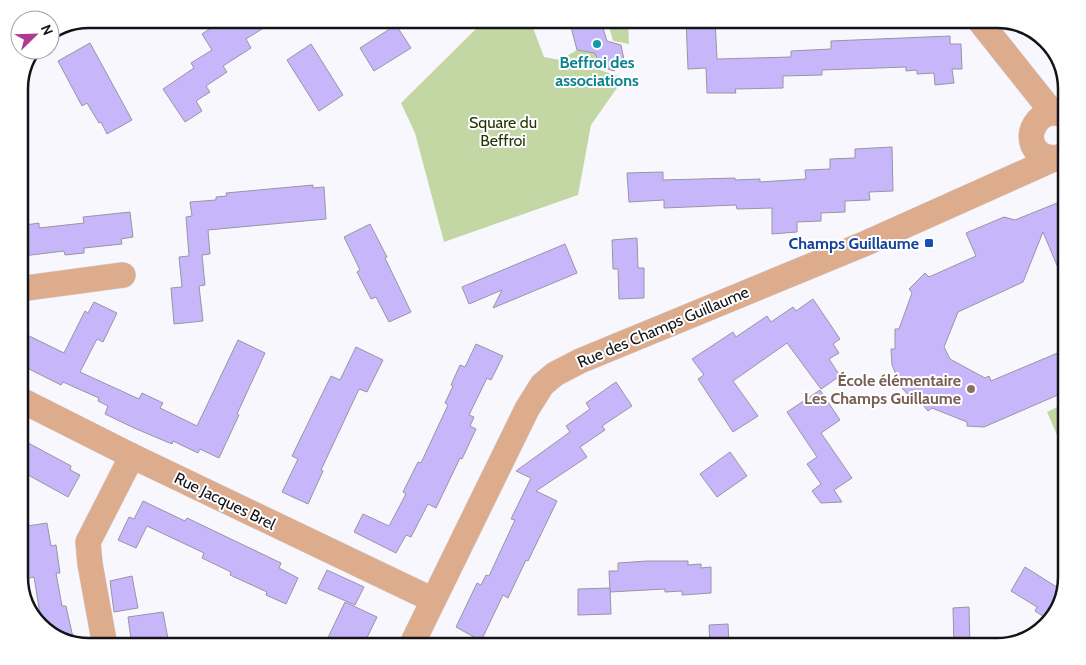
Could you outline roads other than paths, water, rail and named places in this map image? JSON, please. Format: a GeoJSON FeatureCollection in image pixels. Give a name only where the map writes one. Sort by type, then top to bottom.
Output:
{"type":"FeatureCollection","features":[{"type":"Feature","properties":{"kind":"street"},"geometry":{"type":"LineString","coordinates":[[986,28],[1058,113]]}},
{"type":"Feature","properties":{"kind":"street"},"geometry":{"type":"LineString","coordinates":[[1058,115],[1038,119],[1034,125],[1032,139],[1038,152],[1049,158],[1058,157]]}},
{"type":"Feature","properties":{"kind":"street","name":"Rue des Champs Guillaume"},"geometry":{"type":"LineString","coordinates":[[415,638],[527,410],[542,385],[555,374],[580,361],[864,244],[1058,158]]}},
{"type":"Feature","properties":{"kind":"street"},"geometry":{"type":"LineString","coordinates":[[28,288],[123,275]]}},
{"type":"Feature","properties":{"kind":"street","name":"Rue Jacques Brel"},"geometry":{"type":"LineString","coordinates":[[28,404],[132,456],[433,600]]}},
{"type":"Feature","properties":{"kind":"street"},"geometry":{"type":"LineString","coordinates":[[104,638],[90,564],[88,542],[132,456]]}},
{"type":"Feature","properties":{"kind":"place","name":"Beffroi des associations"},"geometry":{"type":"Point","coordinates":[597,44]}},
{"type":"Feature","properties":{"kind":"place","name":"Champs Guillaume"},"geometry":{"type":"Point","coordinates":[929,243]}},
{"type":"Feature","properties":{"kind":"place","name":"École élémentaire Les Champs Guillaume"},"geometry":{"type":"Point","coordinates":[971,389]}},
{"type":"Feature","properties":{"kind":"park label","name":"Square du Beffroi"},"geometry":{"type":"Point","coordinates":[503,131]}}]}
